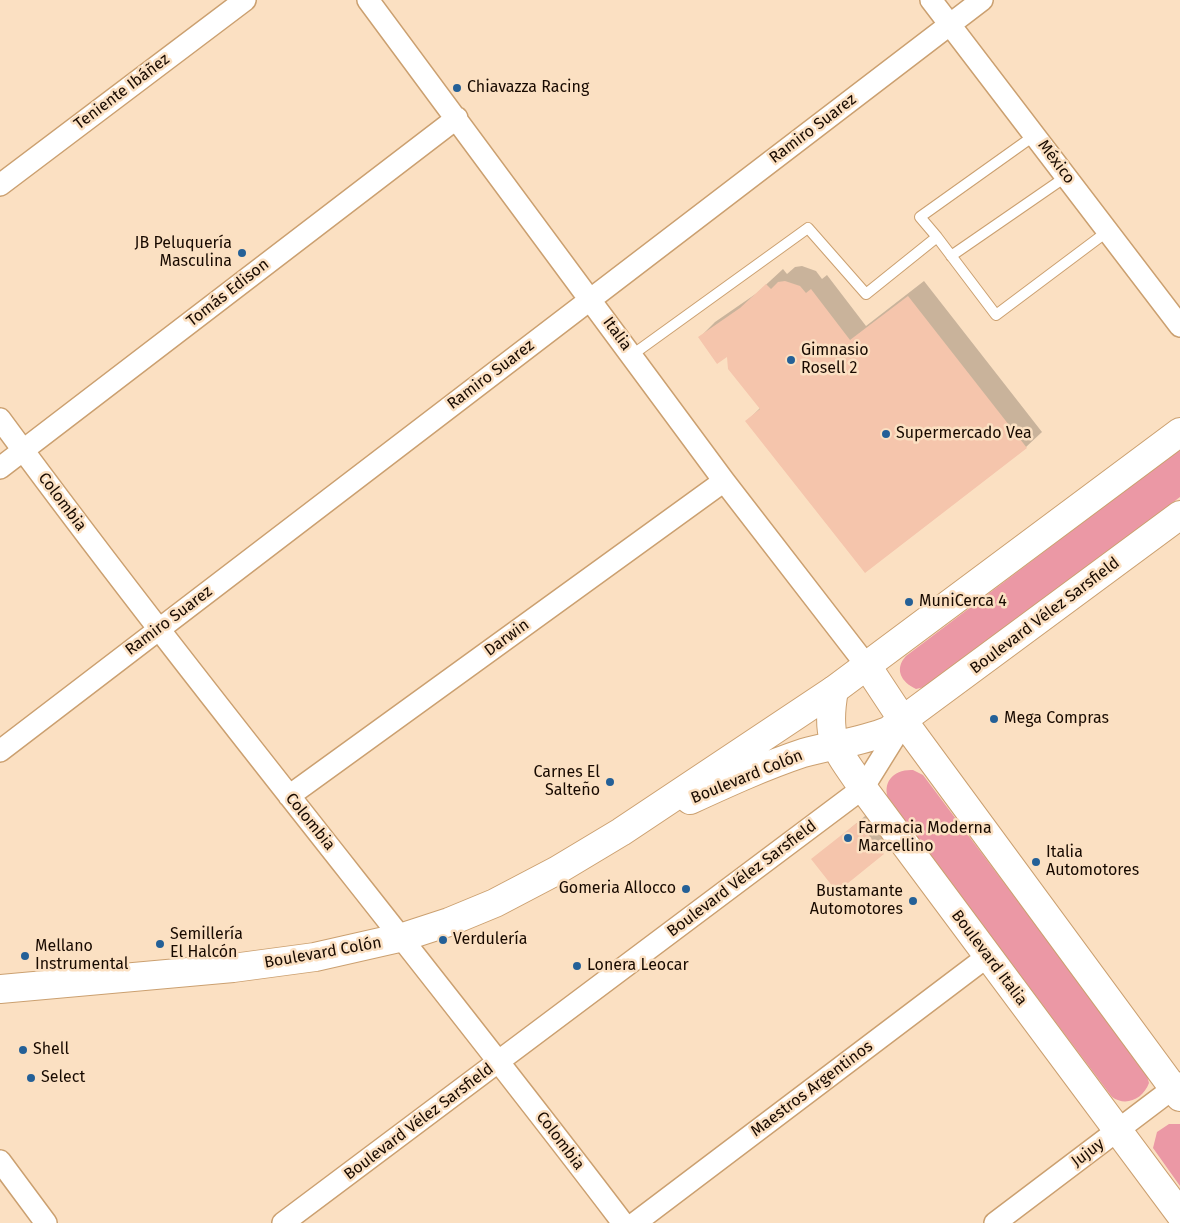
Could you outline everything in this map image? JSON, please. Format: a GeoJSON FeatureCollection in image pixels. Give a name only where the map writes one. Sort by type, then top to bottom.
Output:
{"type":"FeatureCollection","features":[{"type":"Feature","properties":{"kind":"main road"},"geometry":{"type":"LineString","coordinates":[[834,690],[1180,432]]}},
{"type":"Feature","properties":{"kind":"main road","name":"Boulevard Vélez Sarsfield"},"geometry":{"type":"LineString","coordinates":[[904,722],[1180,515]]}},
{"type":"Feature","properties":{"kind":"main road"},"geometry":{"type":"LineString","coordinates":[[867,666],[904,722],[1178,1089]]}},
{"type":"Feature","properties":{"kind":"main road","name":"Boulevard Colón"},"geometry":{"type":"LineString","coordinates":[[0,988],[251,966],[315,958],[403,938],[449,922],[495,903],[556,871],[621,832],[834,690]]}},
{"type":"Feature","properties":{"kind":"main road","name":"Boulevard Italia"},"geometry":{"type":"LineString","coordinates":[[834,690],[831,716],[834,746],[863,788],[1180,1214]]}},
{"type":"Feature","properties":{"kind":"main road","name":"Boulevard Colón"},"geometry":{"type":"LineString","coordinates":[[621,832],[771,764],[874,737],[904,722]]}},
{"type":"Feature","properties":{"kind":"street","name":"Teniente Ibáñez"},"geometry":{"type":"LineString","coordinates":[[0,184],[245,0]]}},
{"type":"Feature","properties":{"kind":"street","name":"Italia"},"geometry":{"type":"LineString","coordinates":[[368,0],[724,481],[867,666]]}},
{"type":"Feature","properties":{"kind":"street","name":"México"},"geometry":{"type":"LineString","coordinates":[[931,0],[1180,326]]}},
{"type":"Feature","properties":{"kind":"street","name":"Ramiro Suarez"},"geometry":{"type":"LineString","coordinates":[[0,751],[982,0]]}},
{"type":"Feature","properties":{"kind":"street","name":"Tomás Edison"},"geometry":{"type":"LineString","coordinates":[[0,468],[456,118]]}},
{"type":"Feature","properties":{"kind":"street","name":"Colombia"},"geometry":{"type":"LineString","coordinates":[[0,420],[289,796],[501,1061],[623,1223]]}},
{"type":"Feature","properties":{"kind":"street","name":"Darwin"},"geometry":{"type":"LineString","coordinates":[[289,796],[724,481]]}},
{"type":"Feature","properties":{"kind":"street","name":"Boulevard Vélez Sarsfield"},"geometry":{"type":"LineString","coordinates":[[283,1223],[863,788],[904,722]]}},
{"type":"Feature","properties":{"kind":"street","name":"Maestros Argentinos"},"geometry":{"type":"LineString","coordinates":[[635,1223],[988,956]]}},
{"type":"Feature","properties":{"kind":"street","name":"Jujuy"},"geometry":{"type":"LineString","coordinates":[[995,1223],[1118,1131],[1178,1089]]}},
{"type":"Feature","properties":{"kind":"street"},"geometry":{"type":"LineString","coordinates":[[0,1161],[46,1223]]}},
{"type":"Feature","properties":{"kind":"lane"},"geometry":{"type":"LineString","coordinates":[[1035,135],[920,217],[996,315],[1108,231]]}},
{"type":"Feature","properties":{"kind":"lane"},"geometry":{"type":"LineString","coordinates":[[951,256],[1067,176]]}},
{"type":"Feature","properties":{"kind":"lane"},"geometry":{"type":"LineString","coordinates":[[632,355],[808,228],[866,294],[937,237]]}},
{"type":"Feature","properties":{"kind":"shaded area"},"geometry":{"type":"Polygon","coordinates":[[[1180,449],[1180,497],[929,686],[916,689],[906,683],[901,675],[900,666],[906,656],[1180,449]]]}},
{"type":"Feature","properties":{"kind":"shaded area"},"geometry":{"type":"Polygon","coordinates":[[[913,770],[923,775],[1146,1072],[1149,1083],[1143,1093],[1134,1100],[1123,1101],[1112,1097],[889,801],[887,788],[891,778],[900,772],[913,770]]]}},
{"type":"Feature","properties":{"kind":"shaded area"},"geometry":{"type":"Polygon","coordinates":[[[1169,1124],[1180,1124],[1180,1186],[1153,1148],[1157,1132],[1169,1124]]]}},
{"type":"Feature","properties":{"kind":"building","name":"Supermercado Vea"},"geometry":{"type":"Polygon","coordinates":[[[785,281],[800,286],[806,293],[811,289],[850,340],[908,296],[1027,448],[865,573],[745,421],[760,409],[728,369],[727,357],[717,364],[698,337],[740,308],[766,284],[771,289],[778,282],[785,281]]]}},
{"type":"Feature","properties":{"kind":"building"},"geometry":{"type":"Polygon","coordinates":[[[858,822],[884,854],[837,892],[811,859],[858,822]]]}},
{"type":"Feature","properties":{"kind":"place","name":"Chiavazza Racing"},"geometry":{"type":"Point","coordinates":[457,88]}},
{"type":"Feature","properties":{"kind":"place","name":"JB Peluquería Masculina"},"geometry":{"type":"Point","coordinates":[242,253]}},
{"type":"Feature","properties":{"kind":"place","name":"Gimnasio Rosell 2"},"geometry":{"type":"Point","coordinates":[791,360]}},
{"type":"Feature","properties":{"kind":"place","name":"Supermercado Vea"},"geometry":{"type":"Point","coordinates":[886,434]}},
{"type":"Feature","properties":{"kind":"place","name":"MuniCerca 4"},"geometry":{"type":"Point","coordinates":[909,602]}},
{"type":"Feature","properties":{"kind":"place","name":"Mega Compras"},"geometry":{"type":"Point","coordinates":[994,719]}},
{"type":"Feature","properties":{"kind":"place","name":"Carnes El Salteño"},"geometry":{"type":"Point","coordinates":[610,782]}},
{"type":"Feature","properties":{"kind":"place","name":"Farmacia Moderna Marcellino"},"geometry":{"type":"Point","coordinates":[848,838]}},
{"type":"Feature","properties":{"kind":"place","name":"Italia Automotores"},"geometry":{"type":"Point","coordinates":[1036,862]}},
{"type":"Feature","properties":{"kind":"place","name":"Gomeria Allocco"},"geometry":{"type":"Point","coordinates":[686,889]}},
{"type":"Feature","properties":{"kind":"place","name":"Bustamante Automotores"},"geometry":{"type":"Point","coordinates":[913,901]}},
{"type":"Feature","properties":{"kind":"place","name":"Verdulería"},"geometry":{"type":"Point","coordinates":[443,940]}},
{"type":"Feature","properties":{"kind":"place","name":"Semillería El Halcón"},"geometry":{"type":"Point","coordinates":[160,944]}},
{"type":"Feature","properties":{"kind":"place","name":"Mellano Instrumental"},"geometry":{"type":"Point","coordinates":[25,956]}},
{"type":"Feature","properties":{"kind":"place","name":"Lonera Leocar"},"geometry":{"type":"Point","coordinates":[577,966]}},
{"type":"Feature","properties":{"kind":"place","name":"Shell"},"geometry":{"type":"Point","coordinates":[23,1050]}},
{"type":"Feature","properties":{"kind":"place","name":"Select"},"geometry":{"type":"Point","coordinates":[31,1078]}}]}
